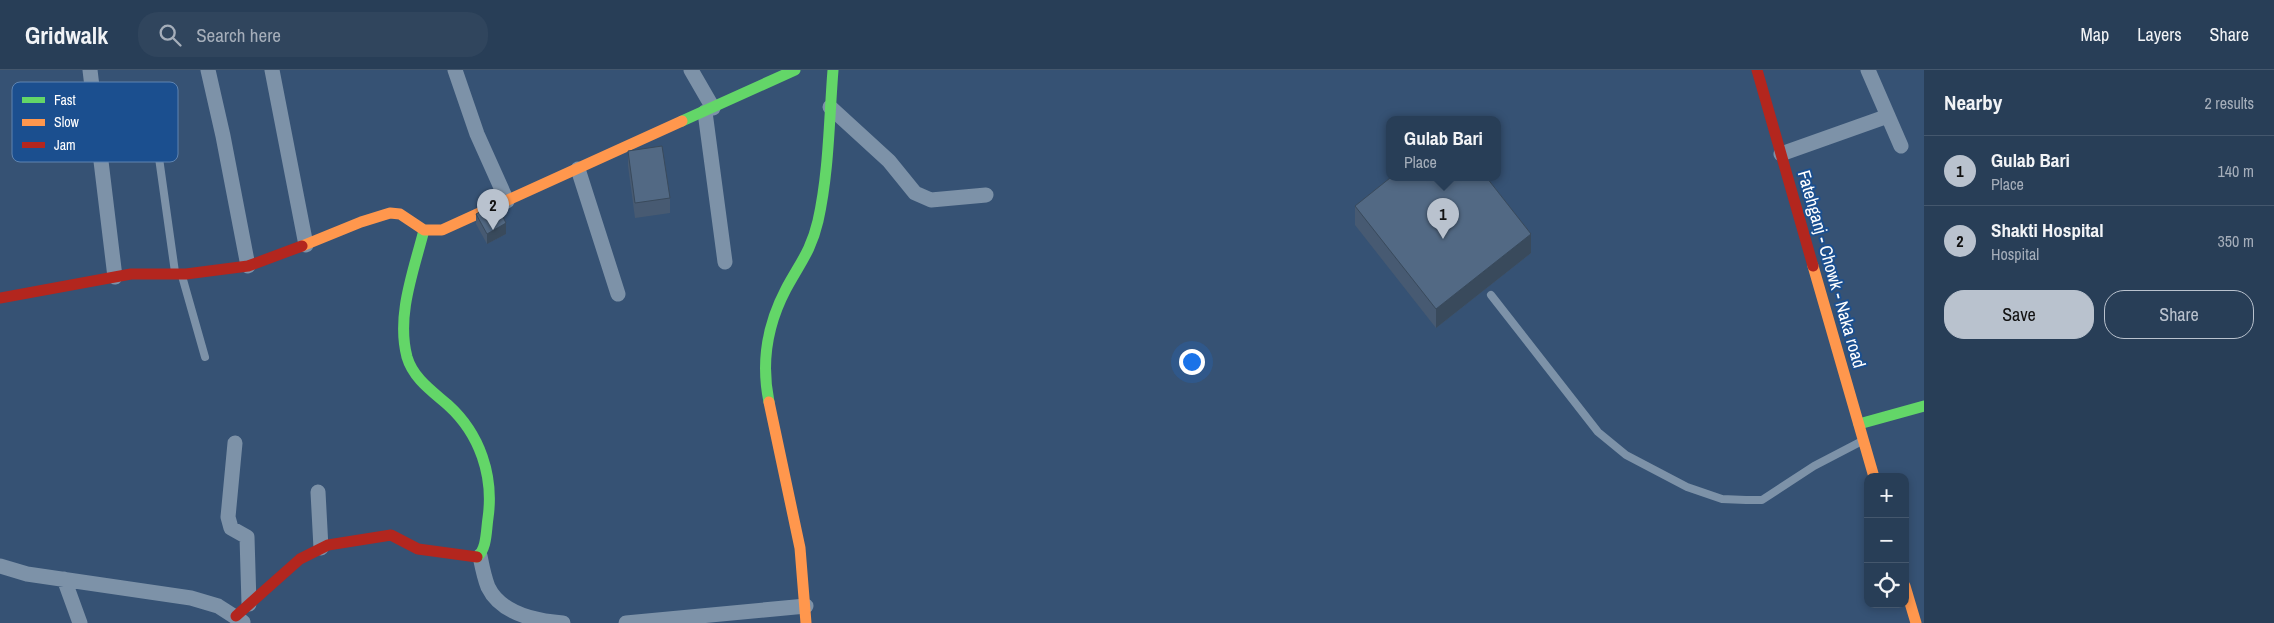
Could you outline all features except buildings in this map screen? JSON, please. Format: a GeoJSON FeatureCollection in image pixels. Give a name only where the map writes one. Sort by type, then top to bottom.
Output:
{"type":"FeatureCollection","features":[{"type":"Feature","properties":{"kind":"street"},"geometry":{"type":"LineString","coordinates":[[208,70],[248,266]]}},
{"type":"Feature","properties":{"kind":"street"},"geometry":{"type":"LineString","coordinates":[[272,70],[306,245]]}},
{"type":"Feature","properties":{"kind":"street"},"geometry":{"type":"LineString","coordinates":[[456,70],[477,134],[507,202]]}},
{"type":"Feature","properties":{"kind":"street"},"geometry":{"type":"LineString","coordinates":[[691,70],[709,110],[725,262]]}},
{"type":"Feature","properties":{"kind":"street"},"geometry":{"type":"LineString","coordinates":[[0,298],[131,274],[178,274],[248,266],[361,222],[390,213],[400,214],[424,230],[442,230],[795,70]]}},
{"type":"Feature","properties":{"kind":"street"},"geometry":{"type":"LineString","coordinates":[[806,623],[800,548],[768,400],[764,365],[772,322],[786,289],[809,251],[814,237],[824,181],[832,70]]}},
{"type":"Feature","properties":{"kind":"street","name":"Fatehganj - Chowk - Naka road"},"geometry":{"type":"LineString","coordinates":[[1757,70],[1873,473]]}},
{"type":"Feature","properties":{"kind":"street"},"geometry":{"type":"LineString","coordinates":[[1868,70],[1901,146]]}},
{"type":"Feature","properties":{"kind":"street"},"geometry":{"type":"LineString","coordinates":[[830,107],[883,155],[915,193],[931,200],[986,195]]}},
{"type":"Feature","properties":{"kind":"street"},"geometry":{"type":"LineString","coordinates":[[1781,154],[1888,116]]}},
{"type":"Feature","properties":{"kind":"street"},"geometry":{"type":"LineString","coordinates":[[101,162],[115,277]]}},
{"type":"Feature","properties":{"kind":"street"},"geometry":{"type":"LineString","coordinates":[[578,169],[618,294]]}},
{"type":"Feature","properties":{"kind":"street"},"geometry":{"type":"LineString","coordinates":[[424,230],[402,324],[404,341],[411,367],[426,386],[464,422],[477,442],[484,460],[489,492],[489,515],[480,556],[488,586],[501,603],[515,612],[532,619],[563,623]]}},
{"type":"Feature","properties":{"kind":"street"},"geometry":{"type":"LineString","coordinates":[[1859,424],[1924,406]]}},
{"type":"Feature","properties":{"kind":"street"},"geometry":{"type":"LineString","coordinates":[[234,443],[228,517],[231,528],[247,537],[249,604]]}},
{"type":"Feature","properties":{"kind":"street"},"geometry":{"type":"LineString","coordinates":[[318,492],[321,548]]}},
{"type":"Feature","properties":{"kind":"street"},"geometry":{"type":"LineString","coordinates":[[0,566],[27,574],[192,598],[218,606],[240,619],[249,604],[300,559],[321,548],[342,542],[385,535],[396,537],[418,549],[476,558],[480,556]]}},
{"type":"Feature","properties":{"kind":"street"},"geometry":{"type":"LineString","coordinates":[[64,579],[80,623]]}},
{"type":"Feature","properties":{"kind":"street"},"geometry":{"type":"LineString","coordinates":[[1909,599],[1916,623]]}},
{"type":"Feature","properties":{"kind":"street"},"geometry":{"type":"LineString","coordinates":[[626,623],[806,606]]}},
{"type":"Feature","properties":{"kind":"lane"},"geometry":{"type":"LineString","coordinates":[[160,162],[178,274],[205,356]]}},
{"type":"Feature","properties":{"kind":"lane"},"geometry":{"type":"LineString","coordinates":[[1491,295],[1598,432],[1609,443],[1626,455],[1687,488],[1722,499],[1762,500],[1814,466],[1864,440]]}},
{"type":"Feature","properties":{"kind":"traffic: fast"},"geometry":{"type":"LineString","coordinates":[[682,121],[795,70]]}},
{"type":"Feature","properties":{"kind":"traffic: fast"},"geometry":{"type":"LineString","coordinates":[[769,402],[766,359],[770,330],[779,303],[812,241],[822,202],[827,165],[833,70]]}},
{"type":"Feature","properties":{"kind":"traffic: fast"},"geometry":{"type":"LineString","coordinates":[[424,230],[411,277],[405,309],[404,341],[410,365],[418,378],[459,416],[469,429],[482,457],[489,487],[489,502],[484,545],[477,557]]}},
{"type":"Feature","properties":{"kind":"traffic: fast"},"geometry":{"type":"LineString","coordinates":[[1859,424],[1924,406]]}},
{"type":"Feature","properties":{"kind":"traffic: slow"},"geometry":{"type":"LineString","coordinates":[[302,246],[361,222],[390,213],[400,214],[424,230],[442,230],[682,121]]}},
{"type":"Feature","properties":{"kind":"traffic: slow"},"geometry":{"type":"LineString","coordinates":[[1813,266],[1873,473]]}},
{"type":"Feature","properties":{"kind":"traffic: slow"},"geometry":{"type":"LineString","coordinates":[[769,402],[800,548],[806,623]]}},
{"type":"Feature","properties":{"kind":"traffic: slow"},"geometry":{"type":"LineString","coordinates":[[1909,599],[1916,623]]}},
{"type":"Feature","properties":{"kind":"traffic: jam"},"geometry":{"type":"LineString","coordinates":[[1757,70],[1813,266]]}},
{"type":"Feature","properties":{"kind":"traffic: jam"},"geometry":{"type":"LineString","coordinates":[[0,298],[131,274],[186,274],[248,266],[302,246]]}},
{"type":"Feature","properties":{"kind":"traffic: jam"},"geometry":{"type":"LineString","coordinates":[[236,616],[300,559],[328,545],[391,535],[418,549],[477,557]]}},
{"type":"Feature","properties":{"kind":"place","name":"Shakti Hospital"},"geometry":{"type":"Point","coordinates":[493,230]}},
{"type":"Feature","properties":{"kind":"place","name":"Gulab Bari"},"geometry":{"type":"Point","coordinates":[1443,239]}}]}
